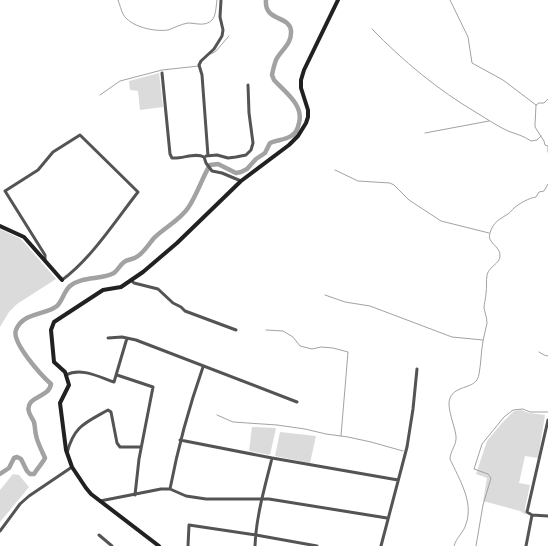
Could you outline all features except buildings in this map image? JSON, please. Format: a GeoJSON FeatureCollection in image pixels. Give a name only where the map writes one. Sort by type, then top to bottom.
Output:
{"type":"FeatureCollection","features":[{"type":"Feature","properties":{"kind":"main road"},"geometry":{"type":"LineString","coordinates":[[159,546],[100,501],[86,488],[72,467],[67,453],[60,403],[61,398],[68,390],[69,385],[66,375],[54,362],[50,330],[54,322],[103,290],[121,287],[159,260],[241,181],[289,145],[298,136],[306,123],[308,110],[302,92],[301,80],[304,70],[338,0]]}},
{"type":"Feature","properties":{"kind":"main road"},"geometry":{"type":"LineString","coordinates":[[0,226],[24,237],[62,280]]}},
{"type":"Feature","properties":{"kind":"street"},"geometry":{"type":"LineString","coordinates":[[221,0],[220,17],[223,30],[222,36],[214,49],[201,61],[200,65],[202,75],[206,163],[212,171],[222,173],[241,181]]}},
{"type":"Feature","properties":{"kind":"street"},"geometry":{"type":"LineString","coordinates":[[162,73],[170,154],[172,158],[200,155],[217,155],[228,158],[236,158],[246,155],[251,150],[253,143],[249,113],[248,85]]}},
{"type":"Feature","properties":{"kind":"street"},"geometry":{"type":"LineString","coordinates":[[45,261],[45,255],[5,191],[38,170],[53,152],[80,135],[138,192],[92,251],[69,275],[62,280]]}},
{"type":"Feature","properties":{"kind":"street"},"geometry":{"type":"LineString","coordinates":[[131,280],[134,283],[158,289],[173,303],[185,311],[236,330]]}},
{"type":"Feature","properties":{"kind":"street"},"geometry":{"type":"LineString","coordinates":[[108,338],[122,337],[136,340],[297,402]]}},
{"type":"Feature","properties":{"kind":"street"},"geometry":{"type":"LineString","coordinates":[[66,375],[72,372],[85,372],[114,382],[127,338]]}},
{"type":"Feature","properties":{"kind":"street"},"geometry":{"type":"LineString","coordinates":[[170,489],[180,440],[192,397],[203,366]]}},
{"type":"Feature","properties":{"kind":"street"},"geometry":{"type":"LineString","coordinates":[[381,546],[407,447],[417,370]]}},
{"type":"Feature","properties":{"kind":"street"},"geometry":{"type":"LineString","coordinates":[[117,375],[153,387],[141,447],[135,495]]}},
{"type":"Feature","properties":{"kind":"street"},"geometry":{"type":"LineString","coordinates":[[67,453],[74,433],[88,421],[108,410],[112,412],[117,443],[120,447],[141,447]]}},
{"type":"Feature","properties":{"kind":"street"},"geometry":{"type":"LineString","coordinates":[[548,420],[528,512],[532,515],[548,516]]}},
{"type":"Feature","properties":{"kind":"street"},"geometry":{"type":"LineString","coordinates":[[180,440],[398,480]]}},
{"type":"Feature","properties":{"kind":"street"},"geometry":{"type":"LineString","coordinates":[[256,546],[256,535],[262,499],[272,458]]}},
{"type":"Feature","properties":{"kind":"street"},"geometry":{"type":"LineString","coordinates":[[0,531],[20,504],[29,496],[72,467]]}},
{"type":"Feature","properties":{"kind":"street"},"geometry":{"type":"LineString","coordinates":[[100,501],[161,489],[170,489],[186,496],[206,499],[269,499],[388,518]]}},
{"type":"Feature","properties":{"kind":"street"},"geometry":{"type":"LineString","coordinates":[[526,546],[532,515]]}},
{"type":"Feature","properties":{"kind":"street"},"geometry":{"type":"LineString","coordinates":[[188,546],[189,526],[256,535],[317,546]]}},
{"type":"Feature","properties":{"kind":"street"},"geometry":{"type":"LineString","coordinates":[[99,536],[112,546]]}},
{"type":"Feature","properties":{"kind":"shaded area"},"geometry":{"type":"Polygon","coordinates":[[[159,73],[163,107],[140,110],[138,91],[130,90],[129,81],[159,73]]]}},
{"type":"Feature","properties":{"kind":"shaded area"},"geometry":{"type":"Polygon","coordinates":[[[0,229],[21,239],[56,279],[17,304],[9,312],[0,327],[0,229]]]}},
{"type":"Feature","properties":{"kind":"shaded area"},"geometry":{"type":"Polygon","coordinates":[[[521,410],[529,413],[545,415],[538,458],[525,456],[519,483],[530,485],[525,508],[526,515],[520,511],[483,501],[487,478],[476,474],[487,441],[514,411],[521,410]]]}},
{"type":"Feature","properties":{"kind":"shaded area"},"geometry":{"type":"Polygon","coordinates":[[[252,427],[276,428],[270,455],[249,451],[252,427]]]}},
{"type":"Feature","properties":{"kind":"shaded area"},"geometry":{"type":"Polygon","coordinates":[[[280,432],[316,436],[310,463],[275,456],[280,432]]]}},
{"type":"Feature","properties":{"kind":"shaded area"},"geometry":{"type":"Polygon","coordinates":[[[13,474],[19,475],[29,487],[0,522],[0,490],[13,474]]]}},
{"type":"Feature","properties":{"kind":"waterway"},"geometry":{"type":"LineString","coordinates":[[118,0],[126,19],[143,28],[156,30],[168,30],[188,23],[203,24],[209,22],[212,20],[216,11],[217,0]]}},
{"type":"Feature","properties":{"kind":"waterway"},"geometry":{"type":"LineString","coordinates":[[0,474],[9,468],[14,458],[17,457],[21,459],[27,471],[30,474],[34,474],[45,458],[37,441],[34,422],[29,412],[29,405],[31,402],[46,393],[51,384],[22,350],[16,335],[16,330],[19,324],[29,317],[57,306],[68,288],[75,283],[114,273],[124,262],[140,254],[154,238],[185,212],[194,198],[210,165],[218,164],[236,173],[241,172],[247,169],[256,159],[265,153],[270,143],[289,137],[296,131],[299,123],[299,110],[288,94],[274,80],[272,75],[278,56],[290,40],[290,26],[269,12],[266,7],[266,0]]}},
{"type":"Feature","properties":{"kind":"waterway"},"geometry":{"type":"LineString","coordinates":[[450,0],[468,37],[472,63],[503,80],[536,105]]}},
{"type":"Feature","properties":{"kind":"waterway"},"geometry":{"type":"LineString","coordinates":[[372,29],[396,52],[448,95],[508,131],[523,136],[531,141],[537,140],[541,136]]}},
{"type":"Feature","properties":{"kind":"waterway"},"geometry":{"type":"LineString","coordinates":[[211,54],[216,51],[229,36]]}},
{"type":"Feature","properties":{"kind":"waterway"},"geometry":{"type":"LineString","coordinates":[[100,95],[120,81],[162,70],[199,66]]}},
{"type":"Feature","properties":{"kind":"waterway"},"geometry":{"type":"LineString","coordinates":[[548,99],[544,103],[539,103],[536,105],[535,125],[545,145],[548,146],[548,152]]}},
{"type":"Feature","properties":{"kind":"waterway"},"geometry":{"type":"LineString","coordinates":[[425,133],[489,121]]}},
{"type":"Feature","properties":{"kind":"waterway"},"geometry":{"type":"LineString","coordinates":[[335,170],[358,181],[390,183],[409,200],[441,221],[489,233]]}},
{"type":"Feature","properties":{"kind":"waterway"},"geometry":{"type":"LineString","coordinates":[[454,546],[456,540],[465,527],[468,516],[468,507],[467,499],[450,459],[456,436],[449,402],[453,394],[474,383],[479,374],[482,345],[487,323],[484,308],[487,275],[490,269],[500,259],[500,253],[489,236],[497,221],[530,198],[536,197],[539,192],[544,191],[548,184]]}},
{"type":"Feature","properties":{"kind":"waterway"},"geometry":{"type":"LineString","coordinates":[[325,295],[345,302],[370,306],[452,337],[483,340]]}},
{"type":"Feature","properties":{"kind":"waterway"},"geometry":{"type":"LineString","coordinates":[[266,330],[283,331],[293,337],[300,346],[312,349],[321,347],[333,348],[348,352],[341,436]]}},
{"type":"Feature","properties":{"kind":"waterway"},"geometry":{"type":"LineString","coordinates":[[539,352],[548,356]]}},
{"type":"Feature","properties":{"kind":"waterway"},"geometry":{"type":"LineString","coordinates":[[476,546],[483,505],[491,478],[488,474],[474,469],[482,444],[504,417],[513,410],[523,409],[530,412],[548,412]]}},
{"type":"Feature","properties":{"kind":"waterway"},"geometry":{"type":"LineString","coordinates":[[217,415],[233,422],[277,425],[305,429],[371,442],[403,451]]}}]}
